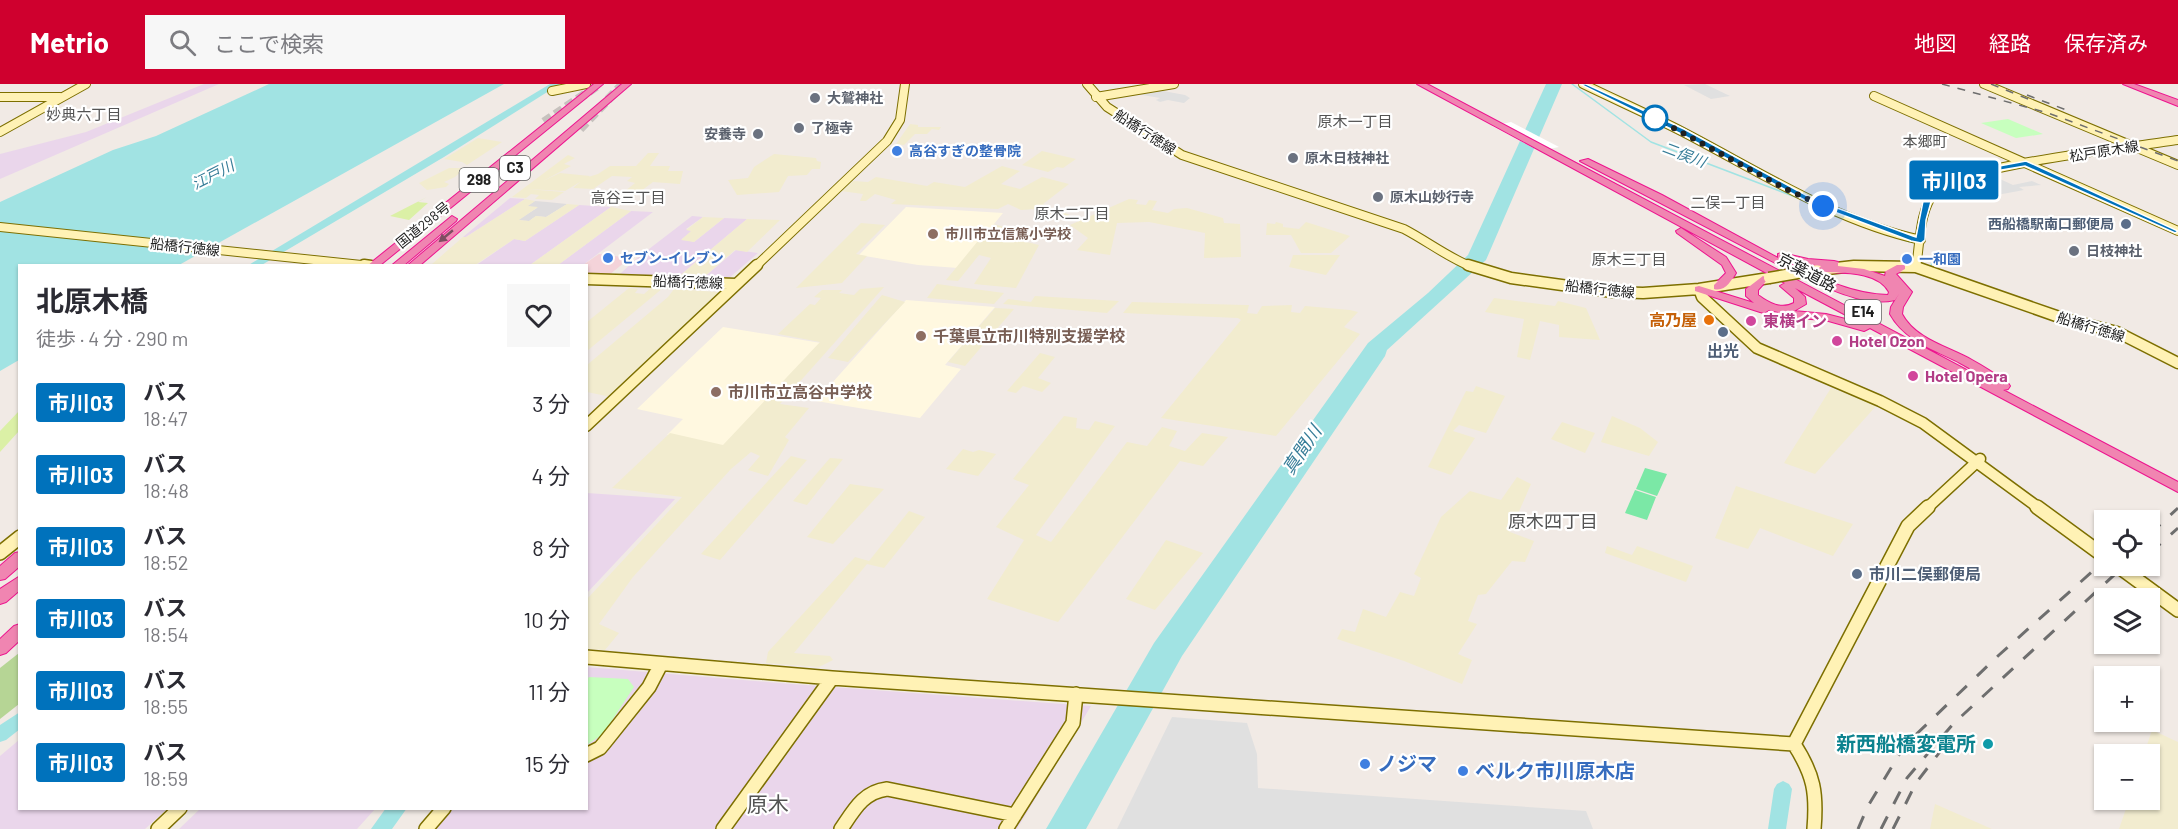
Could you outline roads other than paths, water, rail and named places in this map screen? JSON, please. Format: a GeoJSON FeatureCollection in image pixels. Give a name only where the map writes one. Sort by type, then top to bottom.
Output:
{"type":"FeatureCollection","features":[{"type":"Feature","properties":{"kind":"highway","name":"京葉道路"},"geometry":{"type":"LineString","coordinates":[[1421,84],[1548,145],[1999,388],[2178,488]]}},
{"type":"Feature","properties":{"kind":"highway","name":"京葉道路"},"geometry":{"type":"LineString","coordinates":[[1432,84],[1579,168],[1999,388],[2178,478]]}},
{"type":"Feature","properties":{"kind":"highway"},"geometry":{"type":"LineString","coordinates":[[2127,84],[2178,103]]}},
{"type":"Feature","properties":{"kind":"highway","name":"国道298号"},"geometry":{"type":"LineString","coordinates":[[414,264],[624,86]]}},
{"type":"Feature","properties":{"kind":"highway","name":"国道298号"},"geometry":{"type":"LineString","coordinates":[[374,264],[586,89],[601,88]]}},
{"type":"Feature","properties":{"kind":"highway","name":"C3"},"geometry":{"type":"LineString","coordinates":[[398,264],[419,242],[601,88]]}},
{"type":"Feature","properties":{"kind":"highway"},"geometry":{"type":"LineString","coordinates":[[428,221],[491,162],[544,122]]}},
{"type":"Feature","properties":{"kind":"highway"},"geometry":{"type":"LineString","coordinates":[[490,198],[535,167],[580,129]]}},
{"type":"Feature","properties":{"kind":"highway"},"geometry":{"type":"LineString","coordinates":[[1548,145],[1782,255],[1808,262],[1869,266]]}},
{"type":"Feature","properties":{"kind":"highway"},"geometry":{"type":"LineString","coordinates":[[1579,168],[1669,223],[1784,285],[1795,293],[1801,301],[1800,304],[1790,310],[1762,304],[1752,293],[1752,289],[1766,278]]}},
{"type":"Feature","properties":{"kind":"highway"},"geometry":{"type":"LineString","coordinates":[[1651,193],[1828,285],[1874,299],[1891,298],[1895,292],[1892,285],[1868,274],[1823,269]]}},
{"type":"Feature","properties":{"kind":"highway"},"geometry":{"type":"LineString","coordinates":[[1669,223],[1727,264],[1731,273],[1718,287]]}},
{"type":"Feature","properties":{"kind":"highway","name":"C3"},"geometry":{"type":"LineString","coordinates":[[386,264],[419,242]]}},
{"type":"Feature","properties":{"kind":"highway"},"geometry":{"type":"LineString","coordinates":[[1840,267],[1872,271],[1891,278],[1906,292],[1897,307],[1896,314],[1903,324],[1927,341],[1968,363],[1999,388]]}},
{"type":"Feature","properties":{"kind":"highway"},"geometry":{"type":"LineString","coordinates":[[1891,278],[1890,273],[1901,267]]}},
{"type":"Feature","properties":{"kind":"highway"},"geometry":{"type":"LineString","coordinates":[[1699,289],[1773,312],[1826,317],[1847,322],[1999,388]]}},
{"type":"Feature","properties":{"kind":"highway"},"geometry":{"type":"LineString","coordinates":[[0,574],[18,558]]}},
{"type":"Feature","properties":{"kind":"highway"},"geometry":{"type":"LineString","coordinates":[[0,585],[18,569]]}},
{"type":"Feature","properties":{"kind":"highway"},"geometry":{"type":"LineString","coordinates":[[0,598],[18,583]]}},
{"type":"Feature","properties":{"kind":"highway"},"geometry":{"type":"LineString","coordinates":[[0,649],[18,632]]}},
{"type":"Feature","properties":{"kind":"street"},"geometry":{"type":"LineString","coordinates":[[0,132],[86,84]]}},
{"type":"Feature","properties":{"kind":"street","name":"船橋行徳線"},"geometry":{"type":"LineString","coordinates":[[588,279],[736,284],[887,142],[904,109],[905,84]]}},
{"type":"Feature","properties":{"kind":"street","name":"船橋行徳線"},"geometry":{"type":"LineString","coordinates":[[1087,84],[1096,97],[1121,117],[1182,155],[1404,229],[1429,242],[1459,263],[1478,270],[1524,280],[1622,293],[1718,287],[1840,267],[1916,267],[1979,287],[2062,318],[2117,332],[2178,363]]}},
{"type":"Feature","properties":{"kind":"street"},"geometry":{"type":"LineString","coordinates":[[1096,97],[1174,84]]}},
{"type":"Feature","properties":{"kind":"street"},"geometry":{"type":"LineString","coordinates":[[1583,84],[1682,131],[1810,201],[1903,236],[1921,240]]}},
{"type":"Feature","properties":{"kind":"street"},"geometry":{"type":"LineString","coordinates":[[1984,84],[2178,165]]}},
{"type":"Feature","properties":{"kind":"street"},"geometry":{"type":"LineString","coordinates":[[552,91],[586,89]]}},
{"type":"Feature","properties":{"kind":"street"},"geometry":{"type":"LineString","coordinates":[[1874,96],[2178,231]]}},
{"type":"Feature","properties":{"kind":"street"},"geometry":{"type":"LineString","coordinates":[[0,97],[63,97]]}},
{"type":"Feature","properties":{"kind":"street","name":"松戸原木線"},"geometry":{"type":"LineString","coordinates":[[1916,267],[1925,208],[1931,195],[1939,188],[1970,173],[2178,140]]}},
{"type":"Feature","properties":{"kind":"street","name":"船橋行徳線"},"geometry":{"type":"LineString","coordinates":[[0,227],[351,264]]}},
{"type":"Feature","properties":{"kind":"street"},"geometry":{"type":"LineString","coordinates":[[588,424],[736,284]]}},
{"type":"Feature","properties":{"kind":"street"},"geometry":{"type":"LineString","coordinates":[[1699,289],[1702,297],[1757,348],[1902,412],[1933,430],[2094,542]]}},
{"type":"Feature","properties":{"kind":"street"},"geometry":{"type":"LineString","coordinates":[[1978,461],[2094,548]]}},
{"type":"Feature","properties":{"kind":"street"},"geometry":{"type":"LineString","coordinates":[[1794,744],[1908,526],[1978,461]]}},
{"type":"Feature","properties":{"kind":"street"},"geometry":{"type":"LineString","coordinates":[[0,553],[18,539]]}},
{"type":"Feature","properties":{"kind":"street"},"geometry":{"type":"LineString","coordinates":[[2132,576],[2178,610]]}},
{"type":"Feature","properties":{"kind":"street"},"geometry":{"type":"LineString","coordinates":[[2141,576],[2178,603]]}},
{"type":"Feature","properties":{"kind":"street"},"geometry":{"type":"LineString","coordinates":[[588,657],[832,678],[1794,744]]}},
{"type":"Feature","properties":{"kind":"street"},"geometry":{"type":"LineString","coordinates":[[588,754],[600,748],[605,742],[649,687],[661,664]]}},
{"type":"Feature","properties":{"kind":"street"},"geometry":{"type":"LineString","coordinates":[[723,829],[832,678]]}},
{"type":"Feature","properties":{"kind":"street"},"geometry":{"type":"LineString","coordinates":[[1006,829],[1073,723],[1076,694]]}},
{"type":"Feature","properties":{"kind":"street"},"geometry":{"type":"LineString","coordinates":[[1794,744],[1811,770],[1814,780],[1817,796],[1814,829]]}},
{"type":"Feature","properties":{"kind":"street"},"geometry":{"type":"LineString","coordinates":[[841,829],[862,798],[882,788],[1015,815]]}},
{"type":"Feature","properties":{"kind":"street"},"geometry":{"type":"LineString","coordinates":[[158,829],[178,810]]}},
{"type":"Feature","properties":{"kind":"street"},"geometry":{"type":"LineString","coordinates":[[426,829],[442,810]]}},
{"type":"Feature","properties":{"kind":"water","name":"江戸川"},"geometry":{"type":"Polygon","coordinates":[[[269,84],[504,84],[181,264],[18,264],[18,361],[0,371],[0,202],[113,150],[156,136],[269,84]]]}},
{"type":"Feature","properties":{"kind":"water","name":"真間川"},"geometry":{"type":"Polygon","coordinates":[[[1546,84],[1562,84],[1486,260],[1387,350],[1182,656],[1086,829],[1046,829],[1154,643],[1368,343],[1428,293],[1468,255],[1546,84]]]}},
{"type":"Feature","properties":{"kind":"waterway"},"geometry":{"type":"LineString","coordinates":[[255,264],[441,155],[556,84]]}},
{"type":"Feature","properties":{"kind":"waterway","name":"二俣川"},"geometry":{"type":"LineString","coordinates":[[1572,84],[1651,142],[1806,201]]}},
{"type":"Feature","properties":{"kind":"waterway","name":"二俣川"},"geometry":{"type":"LineString","coordinates":[[1895,237],[1910,242]]}},
{"type":"Feature","properties":{"kind":"waterway","name":"二俣川"},"geometry":{"type":"LineString","coordinates":[[1931,267],[1933,253]]}},
{"type":"Feature","properties":{"kind":"waterway","name":"二俣川"},"geometry":{"type":"LineString","coordinates":[[2047,318],[2061,323]]}},
{"type":"Feature","properties":{"kind":"waterway"},"geometry":{"type":"LineString","coordinates":[[0,735],[18,721]]}},
{"type":"Feature","properties":{"kind":"waterway"},"geometry":{"type":"LineString","coordinates":[[1777,829],[1783,789]]}},
{"type":"Feature","properties":{"kind":"waterway"},"geometry":{"type":"LineString","coordinates":[[380,829],[396,810]]}},
{"type":"Feature","properties":{"kind":"tunnel"},"geometry":{"type":"LineString","coordinates":[[544,122],[600,84]]}},
{"type":"Feature","properties":{"kind":"tunnel"},"geometry":{"type":"LineString","coordinates":[[580,129],[623,84]]}},
{"type":"Feature","properties":{"kind":"railway"},"geometry":{"type":"LineString","coordinates":[[1942,84],[2048,113],[2178,161]]}},
{"type":"Feature","properties":{"kind":"railway"},"geometry":{"type":"LineString","coordinates":[[1991,84],[2033,101]]}},
{"type":"Feature","properties":{"kind":"railway"},"geometry":{"type":"LineString","coordinates":[[2027,95],[2069,111]]}},
{"type":"Feature","properties":{"kind":"railway"},"geometry":{"type":"LineString","coordinates":[[2160,525],[2178,508]]}},
{"type":"Feature","properties":{"kind":"railway"},"geometry":{"type":"LineString","coordinates":[[2160,544],[2178,528]]}},
{"type":"Feature","properties":{"kind":"railway"},"geometry":{"type":"LineString","coordinates":[[1858,829],[1868,806],[1905,745],[1999,655],[2094,570]]}},
{"type":"Feature","properties":{"kind":"railway"},"geometry":{"type":"LineString","coordinates":[[1881,829],[1907,778],[1953,724],[2113,576]]}},
{"type":"Feature","properties":{"kind":"railway"},"geometry":{"type":"LineString","coordinates":[[1893,829],[1916,783],[1942,749]]}},
{"type":"Feature","properties":{"kind":"place","name":"大鷲神社"},"geometry":{"type":"Point","coordinates":[815,98]}},
{"type":"Feature","properties":{"kind":"place","name":"了極寺"},"geometry":{"type":"Point","coordinates":[799,128]}},
{"type":"Feature","properties":{"kind":"place","name":"安養寺"},"geometry":{"type":"Point","coordinates":[758,134]}},
{"type":"Feature","properties":{"kind":"place","name":"高谷すぎの整骨院"},"geometry":{"type":"Point","coordinates":[897,151]}},
{"type":"Feature","properties":{"kind":"place","name":"原木日枝神社"},"geometry":{"type":"Point","coordinates":[1293,158]}},
{"type":"Feature","properties":{"kind":"place","name":"原木山妙行寺"},"geometry":{"type":"Point","coordinates":[1378,197]}},
{"type":"Feature","properties":{"kind":"place","name":"西船橋駅南口郵便局"},"geometry":{"type":"Point","coordinates":[2126,224]}},
{"type":"Feature","properties":{"kind":"place","name":"市川市立信篤小学校"},"geometry":{"type":"Point","coordinates":[933,234]}},
{"type":"Feature","properties":{"kind":"place","name":"日枝神社"},"geometry":{"type":"Point","coordinates":[2074,251]}},
{"type":"Feature","properties":{"kind":"place","name":"セブン-イレブン"},"geometry":{"type":"Point","coordinates":[608,258]}},
{"type":"Feature","properties":{"kind":"place","name":"一和園"},"geometry":{"type":"Point","coordinates":[1907,259]}},
{"type":"Feature","properties":{"kind":"place","name":"高乃屋"},"geometry":{"type":"Point","coordinates":[1709,320]}},
{"type":"Feature","properties":{"kind":"place","name":"東横イン"},"geometry":{"type":"Point","coordinates":[1751,321]}},
{"type":"Feature","properties":{"kind":"place","name":"出光"},"geometry":{"type":"Point","coordinates":[1723,332]}},
{"type":"Feature","properties":{"kind":"place","name":"千葉県立市川特別支援学校"},"geometry":{"type":"Point","coordinates":[921,336]}},
{"type":"Feature","properties":{"kind":"place","name":"Hotel Ozon"},"geometry":{"type":"Point","coordinates":[1837,341]}},
{"type":"Feature","properties":{"kind":"place","name":"Hotel Opera"},"geometry":{"type":"Point","coordinates":[1913,376]}},
{"type":"Feature","properties":{"kind":"place","name":"市川市立高谷中学校"},"geometry":{"type":"Point","coordinates":[716,392]}},
{"type":"Feature","properties":{"kind":"place","name":"市川二俣郵便局"},"geometry":{"type":"Point","coordinates":[1857,574]}},
{"type":"Feature","properties":{"kind":"place","name":"新西船橋変電所"},"geometry":{"type":"Point","coordinates":[1988,744]}},
{"type":"Feature","properties":{"kind":"place","name":"ノジマ"},"geometry":{"type":"Point","coordinates":[1365,764]}},
{"type":"Feature","properties":{"kind":"place","name":"ベルク市川原木店"},"geometry":{"type":"Point","coordinates":[1463,771]}},
{"type":"Feature","properties":{"kind":"district","name":"妙典六丁目"},"geometry":{"type":"Point","coordinates":[84,115]}},
{"type":"Feature","properties":{"kind":"district","name":"原木一丁目"},"geometry":{"type":"Point","coordinates":[1355,122]}},
{"type":"Feature","properties":{"kind":"district","name":"本郷町"},"geometry":{"type":"Point","coordinates":[1925,142]}},
{"type":"Feature","properties":{"kind":"district","name":"高谷三丁目"},"geometry":{"type":"Point","coordinates":[628,198]}},
{"type":"Feature","properties":{"kind":"district","name":"二俣一丁目"},"geometry":{"type":"Point","coordinates":[1728,203]}},
{"type":"Feature","properties":{"kind":"district","name":"原木二丁目"},"geometry":{"type":"Point","coordinates":[1072,214]}},
{"type":"Feature","properties":{"kind":"district","name":"原木三丁目"},"geometry":{"type":"Point","coordinates":[1629,260]}},
{"type":"Feature","properties":{"kind":"district","name":"原木四丁目"},"geometry":{"type":"Point","coordinates":[1553,522]}},
{"type":"Feature","properties":{"kind":"district","name":"原木"},"geometry":{"type":"Point","coordinates":[768,805]}}]}
